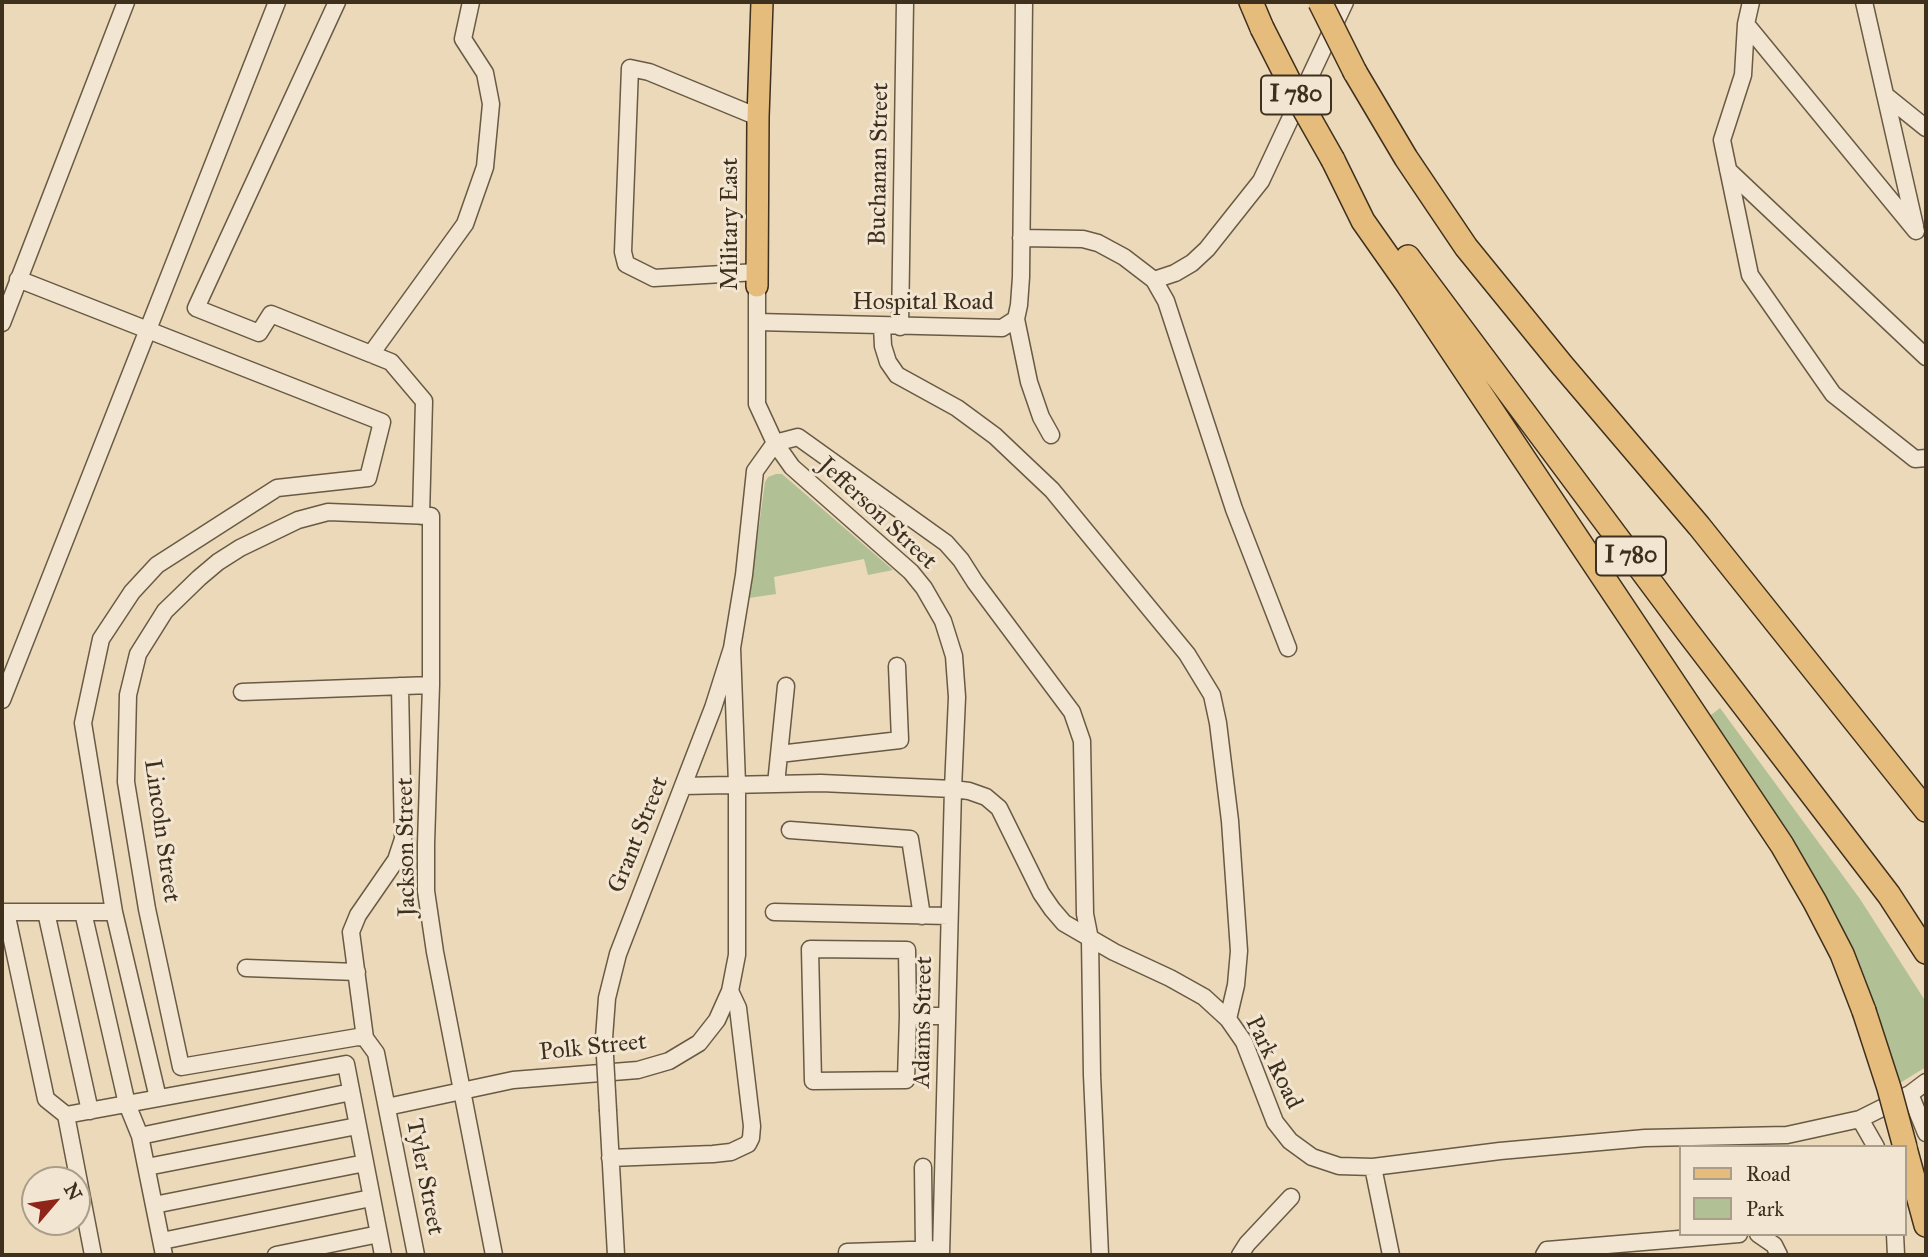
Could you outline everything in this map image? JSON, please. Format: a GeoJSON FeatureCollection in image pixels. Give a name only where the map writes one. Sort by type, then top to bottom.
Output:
{"type":"FeatureCollection","features":[{"type":"Feature","properties":{"kind":"highway","name":"I 780"},"geometry":{"type":"LineString","coordinates":[[1251,2],[1295,93],[1333,160],[1889,895],[1926,952]]}},
{"type":"Feature","properties":{"kind":"highway","name":"I 780"},"geometry":{"type":"LineString","coordinates":[[1320,2],[1355,72],[1406,158],[1466,247],[1699,526],[1926,810]]}},
{"type":"Feature","properties":{"kind":"highway"},"geometry":{"type":"LineString","coordinates":[[1333,160],[1363,221],[1782,845],[1836,944],[1864,1011],[1904,1145]]}},
{"type":"Feature","properties":{"kind":"highway"},"geometry":{"type":"LineString","coordinates":[[1799,649],[1877,726],[1926,785]]}},
{"type":"Feature","properties":{"kind":"highway"},"geometry":{"type":"LineString","coordinates":[[1907,1154],[1926,1225]]}},
{"type":"Feature","properties":{"kind":"main road","name":"Military East"},"geometry":{"type":"LineString","coordinates":[[757,279],[762,2]]}},
{"type":"Feature","properties":{"kind":"street"},"geometry":{"type":"LineString","coordinates":[[2,323],[126,2]]}},
{"type":"Feature","properties":{"kind":"street"},"geometry":{"type":"LineString","coordinates":[[2,700],[276,2]]}},
{"type":"Feature","properties":{"kind":"street","name":"Jackson Street"},"geometry":{"type":"LineString","coordinates":[[337,2],[195,308],[259,333],[271,314],[391,362],[424,401],[431,685],[426,891],[435,952],[494,1255]]}},
{"type":"Feature","properties":{"kind":"street"},"geometry":{"type":"LineString","coordinates":[[371,354],[465,224],[485,167],[491,104],[485,73],[463,39],[471,2]]}},
{"type":"Feature","properties":{"kind":"street","name":"Buchanan Street"},"geometry":{"type":"LineString","coordinates":[[900,327],[905,2]]}},
{"type":"Feature","properties":{"kind":"street"},"geometry":{"type":"LineString","coordinates":[[1024,2],[1020,238],[1083,239],[1098,243],[1124,257],[1154,280],[1166,301],[1234,509],[1288,648]]}},
{"type":"Feature","properties":{"kind":"street"},"geometry":{"type":"LineString","coordinates":[[1154,280],[1175,273],[1208,249],[1261,181],[1345,2]]}},
{"type":"Feature","properties":{"kind":"street"},"geometry":{"type":"LineString","coordinates":[[1751,2],[1746,24],[1743,75],[1722,140],[1750,275],[1833,394],[1915,459],[1926,458]]}},
{"type":"Feature","properties":{"kind":"street"},"geometry":{"type":"LineString","coordinates":[[1864,2],[1885,95],[1923,235]]}},
{"type":"Feature","properties":{"kind":"street"},"geometry":{"type":"LineString","coordinates":[[1746,24],[1923,235]]}},
{"type":"Feature","properties":{"kind":"street"},"geometry":{"type":"LineString","coordinates":[[757,279],[654,278],[626,264],[623,252],[630,68],[649,72],[758,117]]}},
{"type":"Feature","properties":{"kind":"street"},"geometry":{"type":"LineString","coordinates":[[1885,95],[1926,128]]}},
{"type":"Feature","properties":{"kind":"street"},"geometry":{"type":"LineString","coordinates":[[1728,170],[1926,357]]}},
{"type":"Feature","properties":{"kind":"street","name":"Hospital Road"},"geometry":{"type":"LineString","coordinates":[[757,322],[1002,328],[1016,319],[1019,305],[1020,238]]}},
{"type":"Feature","properties":{"kind":"street"},"geometry":{"type":"LineString","coordinates":[[18,279],[383,422],[368,478],[277,488],[157,565],[132,592],[101,639],[83,723],[114,912],[158,1098]]}},
{"type":"Feature","properties":{"kind":"street","name":"Military East"},"geometry":{"type":"LineString","coordinates":[[757,279],[757,404],[775,443]]}},
{"type":"Feature","properties":{"kind":"street"},"geometry":{"type":"LineString","coordinates":[[1016,319],[1029,382],[1041,417],[1051,435]]}},
{"type":"Feature","properties":{"kind":"street"},"geometry":{"type":"LineString","coordinates":[[882,326],[883,346],[888,362],[897,375],[957,408],[995,436],[1052,490],[1187,654],[1212,695],[1230,821],[1239,951],[1236,985],[1228,1019]]}},
{"type":"Feature","properties":{"kind":"street"},"geometry":{"type":"LineString","coordinates":[[775,443],[798,437],[946,543],[1072,712],[1082,741],[1085,914],[1090,939],[1092,1075],[1100,1255]]}},
{"type":"Feature","properties":{"kind":"street","name":"Grant Street"},"geometry":{"type":"LineString","coordinates":[[615,1255],[604,1038],[607,998],[618,954],[713,708],[732,648],[744,575],[755,471],[775,443]]}},
{"type":"Feature","properties":{"kind":"street","name":"Jefferson Street"},"geometry":{"type":"LineString","coordinates":[[775,443],[792,467],[911,572],[924,588],[943,621],[954,656],[957,697],[953,789]]}},
{"type":"Feature","properties":{"kind":"street","name":"Lincoln Street"},"geometry":{"type":"LineString","coordinates":[[365,1038],[181,1067],[148,909],[126,782],[128,695],[138,654],[165,611],[190,585],[218,562],[267,534],[298,520],[328,512],[426,516]]}},
{"type":"Feature","properties":{"kind":"street","name":"Polk Street"},"geometry":{"type":"LineString","coordinates":[[387,1107],[513,1080],[638,1070],[669,1061],[699,1043],[717,1020],[730,991],[737,955],[737,784],[732,648]]}},
{"type":"Feature","properties":{"kind":"street"},"geometry":{"type":"LineString","coordinates":[[779,754],[900,740],[897,667]]}},
{"type":"Feature","properties":{"kind":"street"},"geometry":{"type":"LineString","coordinates":[[242,692],[431,685]]}},
{"type":"Feature","properties":{"kind":"street"},"geometry":{"type":"LineString","coordinates":[[387,1107],[376,1053],[365,1038],[351,932],[358,915],[396,860],[402,839],[400,686]]}},
{"type":"Feature","properties":{"kind":"street"},"geometry":{"type":"LineString","coordinates":[[776,784],[786,686]]}},
{"type":"Feature","properties":{"kind":"street","name":"Park Road"},"geometry":{"type":"LineString","coordinates":[[683,786],[821,783],[953,789],[986,797],[999,808],[1041,893],[1064,923],[1114,952],[1204,997],[1228,1019],[1244,1042],[1275,1122],[1290,1141],[1312,1157],[1339,1166],[1373,1167],[1500,1151],[1645,1138],[1787,1135],[1860,1119],[1910,1094],[1926,1082]]}},
{"type":"Feature","properties":{"kind":"street","name":"Adams Street"},"geometry":{"type":"LineString","coordinates":[[941,1252],[953,789]]}},
{"type":"Feature","properties":{"kind":"street"},"geometry":{"type":"LineString","coordinates":[[790,830],[910,839],[922,916]]}},
{"type":"Feature","properties":{"kind":"street"},"geometry":{"type":"LineString","coordinates":[[93,1255],[66,1115],[46,1099],[4,912],[114,912]]}},
{"type":"Feature","properties":{"kind":"street"},"geometry":{"type":"LineString","coordinates":[[46,912],[90,1111]]}},
{"type":"Feature","properties":{"kind":"street"},"geometry":{"type":"LineString","coordinates":[[83,912],[127,1104],[141,1136],[163,1248],[372,1198]]}},
{"type":"Feature","properties":{"kind":"street"},"geometry":{"type":"LineString","coordinates":[[774,912],[950,916]]}},
{"type":"Feature","properties":{"kind":"street"},"geometry":{"type":"LineString","coordinates":[[810,949],[907,950],[908,1016],[906,1080],[813,1081],[810,949]]}},
{"type":"Feature","properties":{"kind":"street"},"geometry":{"type":"LineString","coordinates":[[246,968],[357,972]]}},
{"type":"Feature","properties":{"kind":"street"},"geometry":{"type":"LineString","coordinates":[[610,1158],[713,1154],[731,1152],[748,1144],[752,1126],[738,1008],[730,991]]}},
{"type":"Feature","properties":{"kind":"street"},"geometry":{"type":"LineString","coordinates":[[908,1016],[947,1016]]}},
{"type":"Feature","properties":{"kind":"street"},"geometry":{"type":"LineString","coordinates":[[66,1115],[345,1064],[383,1255]]}},
{"type":"Feature","properties":{"kind":"street"},"geometry":{"type":"LineString","coordinates":[[141,1136],[351,1091]]}},
{"type":"Feature","properties":{"kind":"street"},"geometry":{"type":"LineString","coordinates":[[1910,1094],[1926,1133]]}},
{"type":"Feature","properties":{"kind":"street","name":"Tyler Street"},"geometry":{"type":"LineString","coordinates":[[387,1107],[416,1255]]}},
{"type":"Feature","properties":{"kind":"street"},"geometry":{"type":"LineString","coordinates":[[1860,1119],[1875,1145]]}},
{"type":"Feature","properties":{"kind":"street"},"geometry":{"type":"LineString","coordinates":[[147,1167],[358,1126]]}},
{"type":"Feature","properties":{"kind":"street"},"geometry":{"type":"LineString","coordinates":[[154,1205],[365,1163]]}},
{"type":"Feature","properties":{"kind":"street"},"geometry":{"type":"LineString","coordinates":[[923,1167],[924,1249]]}},
{"type":"Feature","properties":{"kind":"street"},"geometry":{"type":"LineString","coordinates":[[1373,1167],[1391,1255]]}},
{"type":"Feature","properties":{"kind":"street"},"geometry":{"type":"LineString","coordinates":[[1240,1255],[1291,1197]]}},
{"type":"Feature","properties":{"kind":"street"},"geometry":{"type":"LineString","coordinates":[[276,1255],[379,1234]]}},
{"type":"Feature","properties":{"kind":"street"},"geometry":{"type":"LineString","coordinates":[[1544,1255],[1547,1250],[1715,1236]]}},
{"type":"Feature","properties":{"kind":"street"},"geometry":{"type":"LineString","coordinates":[[1761,1236],[1774,1245],[1779,1255]]}},
{"type":"Feature","properties":{"kind":"street"},"geometry":{"type":"LineString","coordinates":[[1895,1236],[1896,1255]]}},
{"type":"Feature","properties":{"kind":"street"},"geometry":{"type":"LineString","coordinates":[[847,1252],[924,1249],[941,1252]]}},
{"type":"Feature","properties":{"kind":"green space"},"geometry":{"type":"Polygon","coordinates":[[[782,474],[893,570],[868,575],[864,559],[774,577],[776,594],[749,598],[765,482],[768,477],[782,474]]]}},
{"type":"Feature","properties":{"kind":"green space"},"geometry":{"type":"Polygon","coordinates":[[[1720,708],[1860,899],[1926,1002],[1926,1067],[1900,1083],[1873,1002],[1842,932],[1707,718],[1720,708]]]}}]}
